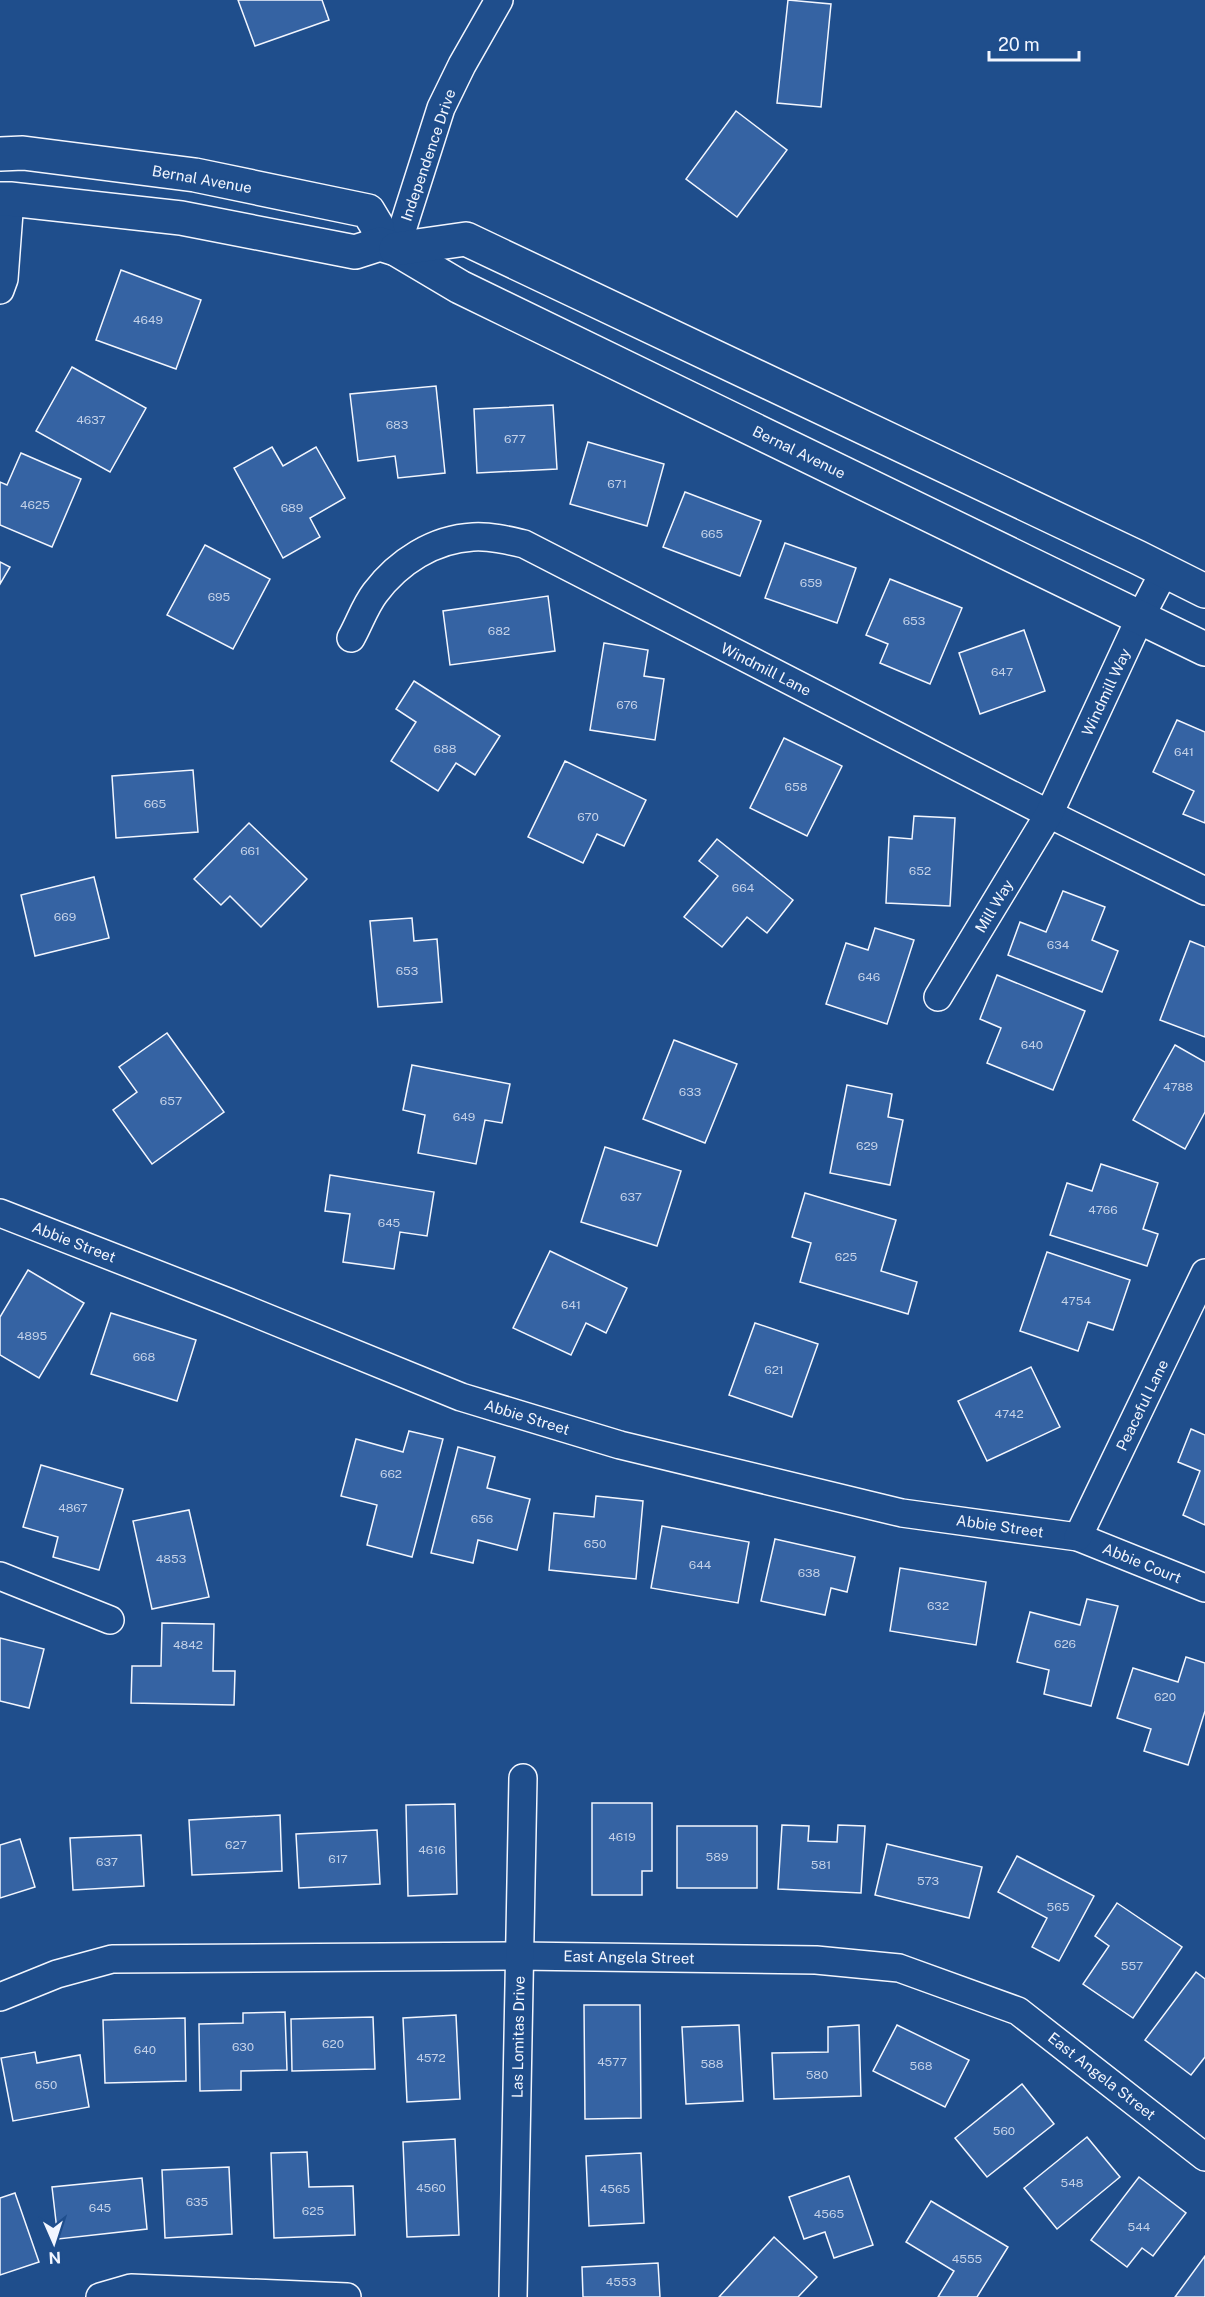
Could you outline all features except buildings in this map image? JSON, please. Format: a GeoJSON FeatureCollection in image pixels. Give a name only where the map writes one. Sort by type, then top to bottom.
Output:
{"type":"FeatureCollection","features":[{"type":"Feature","properties":{"kind":"main road","name":"Bernal Avenue"},"geometry":{"type":"LineString","coordinates":[[0,154],[23,153],[195,175],[368,211],[388,247],[460,288],[1205,650]]}},
{"type":"Feature","properties":{"kind":"main road"},"geometry":{"type":"LineString","coordinates":[[5,199],[181,218],[355,252],[466,239],[1166,570],[1205,591]]}},
{"type":"Feature","properties":{"kind":"street","name":"Independence Drive"},"geometry":{"type":"LineString","coordinates":[[388,247],[441,108],[462,65],[499,0]]}},
{"type":"Feature","properties":{"kind":"street"},"geometry":{"type":"LineString","coordinates":[[0,290],[4,279],[5,199]]}},
{"type":"Feature","properties":{"kind":"street","name":"Windmill Lane"},"geometry":{"type":"LineString","coordinates":[[351,638],[373,595],[392,572],[415,556],[445,542],[473,537],[500,538],[524,544],[1049,814],[1205,891]]}},
{"type":"Feature","properties":{"kind":"street","name":"Windmill Way"},"geometry":{"type":"LineString","coordinates":[[1049,814],[1140,618],[1166,570]]}},
{"type":"Feature","properties":{"kind":"street","name":"Mill Way"},"geometry":{"type":"LineString","coordinates":[[938,997],[1049,814]]}},
{"type":"Feature","properties":{"kind":"street","name":"Abbie Street"},"geometry":{"type":"LineString","coordinates":[[0,1213],[461,1396],[620,1445],[902,1513],[1078,1537]]}},
{"type":"Feature","properties":{"kind":"street","name":"Peaceful Lane"},"geometry":{"type":"LineString","coordinates":[[1078,1537],[1205,1274]]}},
{"type":"Feature","properties":{"kind":"street","name":"Abbie Court"},"geometry":{"type":"LineString","coordinates":[[1078,1537],[1205,1588]]}},
{"type":"Feature","properties":{"kind":"street"},"geometry":{"type":"LineString","coordinates":[[0,1576],[110,1620]]}},
{"type":"Feature","properties":{"kind":"street","name":"Las Lomitas Drive"},"geometry":{"type":"LineString","coordinates":[[513,2297],[523,1778]]}},
{"type":"Feature","properties":{"kind":"street","name":"East Angela Street"},"geometry":{"type":"LineString","coordinates":[[0,1997],[57,1974],[112,1959],[519,1956],[816,1960],[898,1968],[1018,2011],[1205,2157]]}},
{"type":"Feature","properties":{"kind":"street"},"geometry":{"type":"LineString","coordinates":[[100,2297],[131,2288],[347,2297]]}}]}
